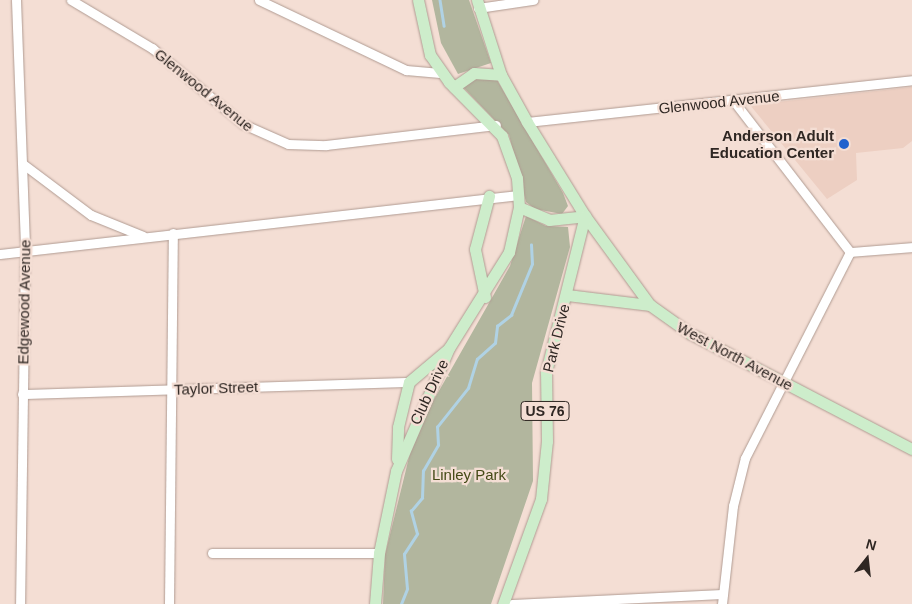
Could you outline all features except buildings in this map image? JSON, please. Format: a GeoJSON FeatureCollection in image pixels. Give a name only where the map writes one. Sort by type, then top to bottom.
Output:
{"type":"FeatureCollection","features":[{"type":"Feature","properties":{"kind":"main road"},"geometry":{"type":"LineString","coordinates":[[418,0],[430,55],[454,87],[497,125]]}},
{"type":"Feature","properties":{"kind":"main road","name":"West North Avenue"},"geometry":{"type":"LineString","coordinates":[[477,4],[500,75],[527,122],[585,216],[650,305],[692,334],[912,449]]}},
{"type":"Feature","properties":{"kind":"main road"},"geometry":{"type":"LineString","coordinates":[[454,87],[474,74],[500,75]]}},
{"type":"Feature","properties":{"kind":"main road","name":"Club Drive"},"geometry":{"type":"LineString","coordinates":[[375,604],[379,553],[396,471],[449,348],[485,297],[509,252],[519,207],[519,195],[512,156],[497,125]]}},
{"type":"Feature","properties":{"kind":"main road"},"geometry":{"type":"LineString","coordinates":[[485,297],[475,249],[490,196]]}},
{"type":"Feature","properties":{"kind":"main road"},"geometry":{"type":"LineString","coordinates":[[519,207],[549,220],[585,216]]}},
{"type":"Feature","properties":{"kind":"main road","name":"Park Drive"},"geometry":{"type":"LineString","coordinates":[[507,603],[541,499],[547,441],[546,372],[567,295],[585,216]]}},
{"type":"Feature","properties":{"kind":"main road"},"geometry":{"type":"LineString","coordinates":[[567,295],[650,305]]}},
{"type":"Feature","properties":{"kind":"main road"},"geometry":{"type":"LineString","coordinates":[[396,471],[398,427],[409,382],[449,348]]}},
{"type":"Feature","properties":{"kind":"street","name":"Edgewood Avenue"},"geometry":{"type":"LineString","coordinates":[[16,0],[26,251],[22,394],[20,604]]}},
{"type":"Feature","properties":{"kind":"street","name":"Glenwood Avenue"},"geometry":{"type":"LineString","coordinates":[[71,0],[152,48],[243,124],[288,144],[326,145],[497,125]]}},
{"type":"Feature","properties":{"kind":"street"},"geometry":{"type":"LineString","coordinates":[[258,0],[406,70],[443,74]]}},
{"type":"Feature","properties":{"kind":"street"},"geometry":{"type":"LineString","coordinates":[[477,4],[533,0]]}},
{"type":"Feature","properties":{"kind":"street","name":"Glenwood Avenue"},"geometry":{"type":"LineString","coordinates":[[527,122],[912,80]]}},
{"type":"Feature","properties":{"kind":"street"},"geometry":{"type":"LineString","coordinates":[[733,100],[850,252]]}},
{"type":"Feature","properties":{"kind":"street"},"geometry":{"type":"LineString","coordinates":[[23,164],[91,215],[146,237]]}},
{"type":"Feature","properties":{"kind":"street"},"geometry":{"type":"LineString","coordinates":[[0,254],[490,196],[519,195]]}},
{"type":"Feature","properties":{"kind":"street"},"geometry":{"type":"LineString","coordinates":[[169,604],[173,389],[173,233]]}},
{"type":"Feature","properties":{"kind":"street"},"geometry":{"type":"LineString","coordinates":[[850,252],[912,247]]}},
{"type":"Feature","properties":{"kind":"street"},"geometry":{"type":"LineString","coordinates":[[722,604],[738,480],[782,382],[850,252]]}},
{"type":"Feature","properties":{"kind":"street","name":"Taylor Street"},"geometry":{"type":"LineString","coordinates":[[22,394],[409,382]]}},
{"type":"Feature","properties":{"kind":"street"},"geometry":{"type":"LineString","coordinates":[[212,553],[379,553]]}},
{"type":"Feature","properties":{"kind":"street"},"geometry":{"type":"LineString","coordinates":[[507,603],[723,594]]}},
{"type":"Feature","properties":{"kind":"shaded area","name":"Anderson Adult Education Center"},"geometry":{"type":"Polygon","coordinates":[[[912,87],[912,141],[903,148],[856,153],[857,180],[827,199],[750,105],[912,87]]]}},
{"type":"Feature","properties":{"kind":"green space"},"geometry":{"type":"Polygon","coordinates":[[[432,0],[469,0],[491,63],[458,74],[441,43],[432,0]]]}},
{"type":"Feature","properties":{"kind":"green space"},"geometry":{"type":"Polygon","coordinates":[[[478,78],[497,80],[563,193],[568,206],[562,214],[535,209],[526,202],[509,135],[463,87],[478,78]]]}},
{"type":"Feature","properties":{"kind":"green space","name":"Linley Park"},"geometry":{"type":"Polygon","coordinates":[[[526,216],[546,226],[568,227],[570,247],[532,383],[533,481],[491,604],[383,604],[385,555],[415,433],[510,266],[526,216]]]}},
{"type":"Feature","properties":{"kind":"waterway"},"geometry":{"type":"LineString","coordinates":[[440,0],[444,26]]}},
{"type":"Feature","properties":{"kind":"waterway"},"geometry":{"type":"LineString","coordinates":[[401,604],[407,589],[404,554],[417,534],[411,511],[422,498],[423,471],[438,445],[437,427],[468,388],[477,359],[495,343],[497,326],[511,315],[532,264],[531,245]]}},
{"type":"Feature","properties":{"kind":"place","name":"Anderson Adult Education Center"},"geometry":{"type":"Point","coordinates":[844,144]}}]}
